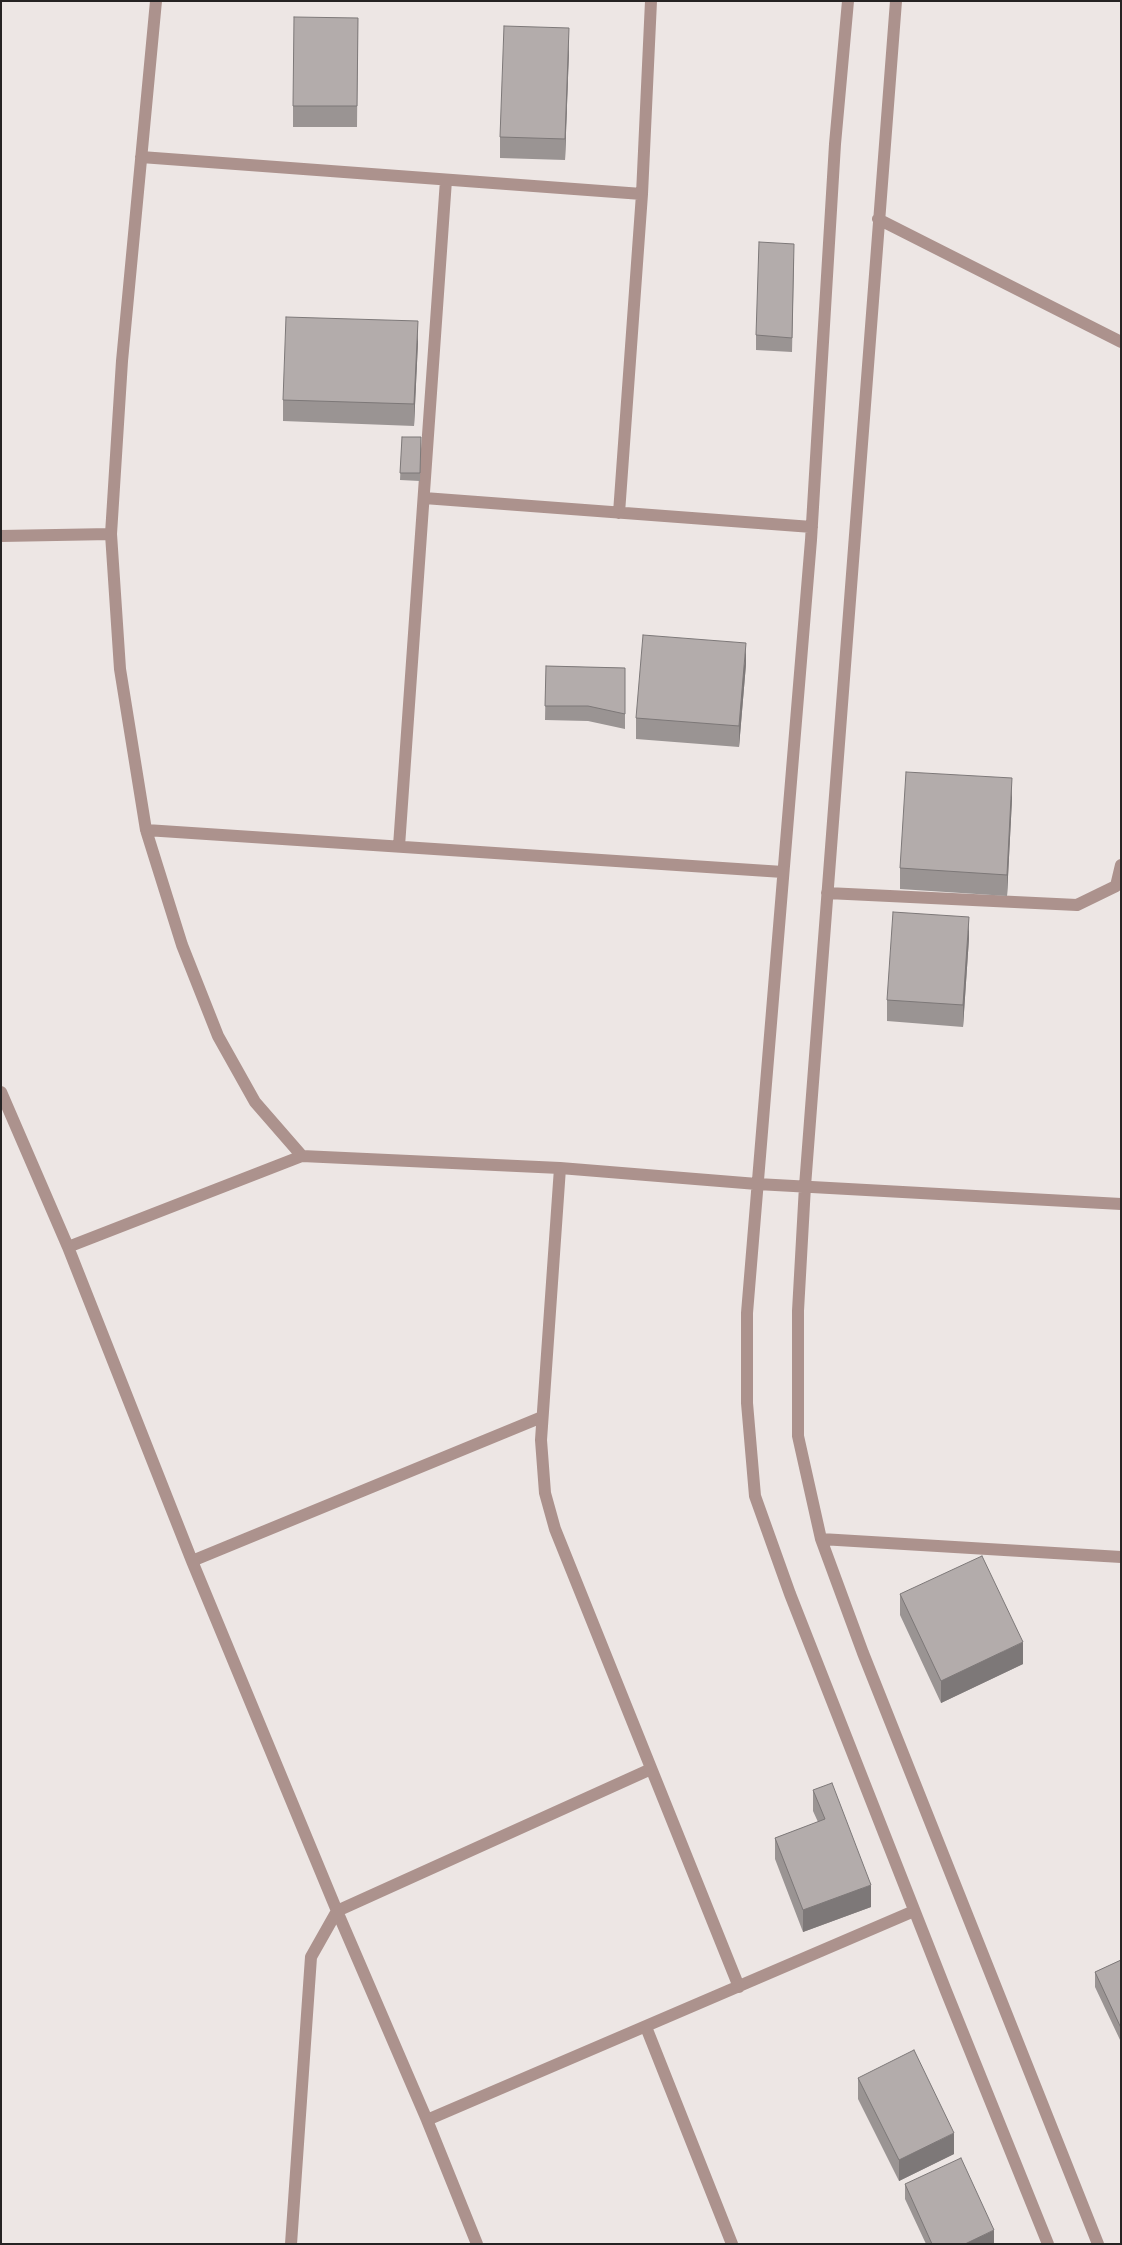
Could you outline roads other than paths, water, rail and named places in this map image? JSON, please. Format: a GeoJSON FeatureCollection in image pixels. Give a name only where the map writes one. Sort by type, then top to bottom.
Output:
{"type":"FeatureCollection","features":[{"type":"Feature","properties":{"kind":"street"},"geometry":{"type":"LineString","coordinates":[[156,1],[122,361],[111,534],[120,668],[146,830],[182,945],[218,1036],[255,1102],[302,1156]]}},
{"type":"Feature","properties":{"kind":"street"},"geometry":{"type":"LineString","coordinates":[[619,513],[642,194],[651,1]]}},
{"type":"Feature","properties":{"kind":"street"},"geometry":{"type":"LineString","coordinates":[[848,1],[835,144],[812,527],[747,1312],[747,1403],[755,1496],[790,1594],[914,1911],[1048,2244]]}},
{"type":"Feature","properties":{"kind":"street"},"geometry":{"type":"LineString","coordinates":[[896,1],[806,1186],[798,1311],[798,1436],[821,1539],[870,1672],[1098,2244]]}},
{"type":"Feature","properties":{"kind":"street"},"geometry":{"type":"LineString","coordinates":[[141,157],[642,194]]}},
{"type":"Feature","properties":{"kind":"street"},"geometry":{"type":"LineString","coordinates":[[399,846],[446,180]]}},
{"type":"Feature","properties":{"kind":"street"},"geometry":{"type":"LineString","coordinates":[[878,219],[1121,342]]}},
{"type":"Feature","properties":{"kind":"street"},"geometry":{"type":"LineString","coordinates":[[424,498],[812,527]]}},
{"type":"Feature","properties":{"kind":"street"},"geometry":{"type":"LineString","coordinates":[[1,536],[111,534]]}},
{"type":"Feature","properties":{"kind":"street"},"geometry":{"type":"LineString","coordinates":[[146,830],[783,872]]}},
{"type":"Feature","properties":{"kind":"street"},"geometry":{"type":"LineString","coordinates":[[827,893],[1077,905],[1116,886],[1121,866]]}},
{"type":"Feature","properties":{"kind":"street"},"geometry":{"type":"LineString","coordinates":[[1,1092],[68,1248],[192,1561],[337,1911],[427,2120],[476,2244]]}},
{"type":"Feature","properties":{"kind":"street"},"geometry":{"type":"LineString","coordinates":[[68,1248],[302,1156],[560,1168],[757,1184],[1121,1204]]}},
{"type":"Feature","properties":{"kind":"street"},"geometry":{"type":"LineString","coordinates":[[560,1168],[542,1417],[541,1440],[545,1493],[555,1529],[739,1987]]}},
{"type":"Feature","properties":{"kind":"street"},"geometry":{"type":"LineString","coordinates":[[192,1561],[542,1417]]}},
{"type":"Feature","properties":{"kind":"street"},"geometry":{"type":"LineString","coordinates":[[821,1539],[1121,1557]]}},
{"type":"Feature","properties":{"kind":"street"},"geometry":{"type":"LineString","coordinates":[[291,2244],[311,1957],[337,1911],[651,1769]]}},
{"type":"Feature","properties":{"kind":"street"},"geometry":{"type":"LineString","coordinates":[[427,2120],[914,1911]]}},
{"type":"Feature","properties":{"kind":"street"},"geometry":{"type":"LineString","coordinates":[[646,2027],[732,2244]]}}]}
